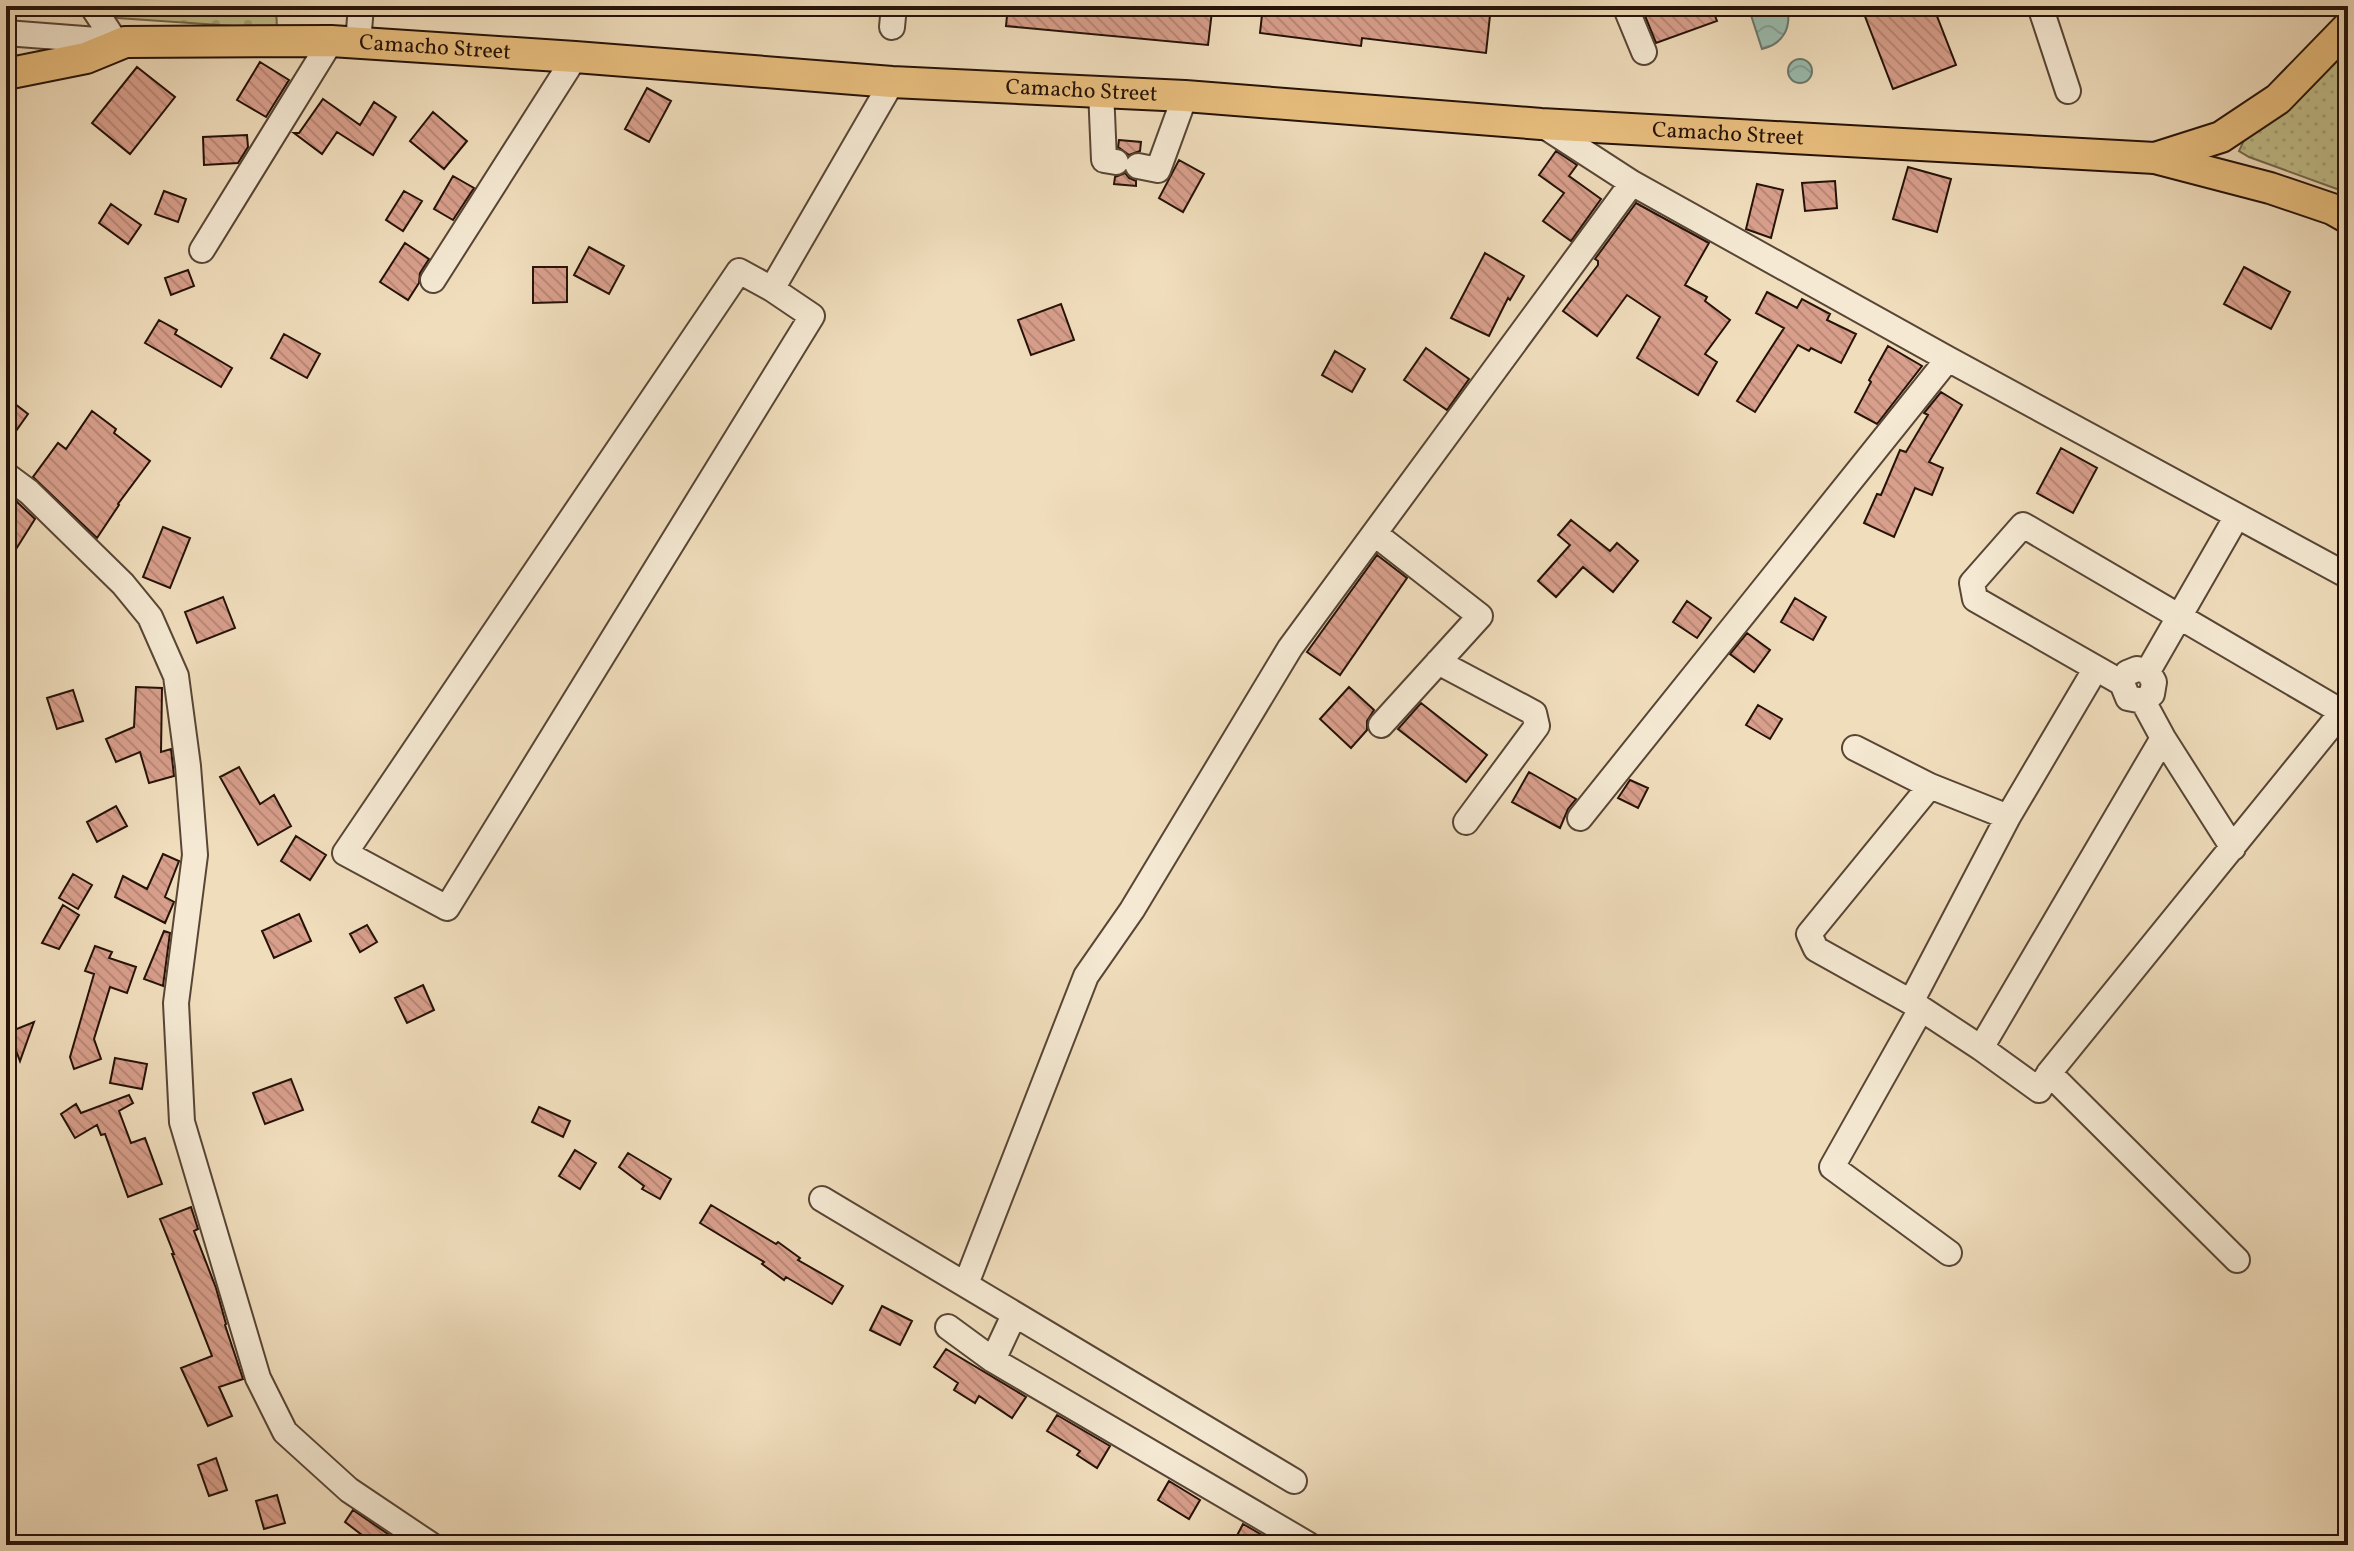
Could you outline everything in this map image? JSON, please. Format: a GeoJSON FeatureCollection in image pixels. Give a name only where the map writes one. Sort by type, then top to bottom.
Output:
{"type":"FeatureCollection","features":[{"type":"Feature","properties":{"kind":"main road","name":"Camacho Street"},"geometry":{"type":"LineString","coordinates":[[2155,158],[2221,137],[2278,99],[2348,27]]}},
{"type":"Feature","properties":{"kind":"main road","name":"Camacho Street"},"geometry":{"type":"LineString","coordinates":[[120,42],[345,42],[892,82],[1101,90],[1541,124],[2155,158],[2270,188],[2332,209],[2348,218]]}},
{"type":"Feature","properties":{"kind":"main road"},"geometry":{"type":"LineString","coordinates":[[6,74],[86,58],[120,42]]}},
{"type":"Feature","properties":{"kind":"street"},"geometry":{"type":"LineString","coordinates":[[92,6],[120,42]]}},
{"type":"Feature","properties":{"kind":"street"},"geometry":{"type":"LineString","coordinates":[[202,250],[345,42],[361,6]]}},
{"type":"Feature","properties":{"kind":"street"},"geometry":{"type":"LineString","coordinates":[[1625,6],[1644,52]]}},
{"type":"Feature","properties":{"kind":"street"},"geometry":{"type":"LineString","coordinates":[[2040,6],[2068,91]]}},
{"type":"Feature","properties":{"kind":"street","name":"Camacho Street"},"geometry":{"type":"LineString","coordinates":[[6,33],[120,42]]}},
{"type":"Feature","properties":{"kind":"street"},"geometry":{"type":"LineString","coordinates":[[433,280],[575,57]]}},
{"type":"Feature","properties":{"kind":"street"},"geometry":{"type":"LineString","coordinates":[[772,289],[892,82]]}},
{"type":"Feature","properties":{"kind":"street"},"geometry":{"type":"LineString","coordinates":[[1101,90],[1104,160],[1158,170],[1185,96]]}},
{"type":"Feature","properties":{"kind":"street"},"geometry":{"type":"LineString","coordinates":[[1541,124],[1632,183],[2348,576]]}},
{"type":"Feature","properties":{"kind":"street"},"geometry":{"type":"LineString","coordinates":[[966,1284],[1086,976],[1132,910],[1290,648],[1632,183]]}},
{"type":"Feature","properties":{"kind":"street"},"geometry":{"type":"LineString","coordinates":[[739,271],[772,289],[812,316],[447,908],[345,853],[739,271]]}},
{"type":"Feature","properties":{"kind":"street"},"geometry":{"type":"LineString","coordinates":[[1580,818],[1948,359]]}},
{"type":"Feature","properties":{"kind":"street"},"geometry":{"type":"LineString","coordinates":[[6,475],[29,492],[123,584],[150,617],[176,676],[188,766],[195,855],[176,1003],[182,1122],[258,1378],[285,1432],[349,1490],[431,1545]]}},
{"type":"Feature","properties":{"kind":"street"},"geometry":{"type":"LineString","coordinates":[[2148,671],[2237,516]]}},
{"type":"Feature","properties":{"kind":"street"},"geometry":{"type":"LineString","coordinates":[[1930,786],[1809,934],[1816,949],[1916,1005],[2039,1090],[2049,1073],[2342,712],[2023,525],[1972,583],[1975,599],[2122,683],[2128,698],[2143,701],[2152,694],[2154,682],[2148,671]]}},
{"type":"Feature","properties":{"kind":"street"},"geometry":{"type":"LineString","coordinates":[[1375,534],[1480,616],[1381,725]]}},
{"type":"Feature","properties":{"kind":"street"},"geometry":{"type":"LineString","coordinates":[[1438,662],[1534,713],[1537,726],[1466,822]]}},
{"type":"Feature","properties":{"kind":"street"},"geometry":{"type":"LineString","coordinates":[[1949,1253],[1832,1167],[2008,817],[2096,668]]}},
{"type":"Feature","properties":{"kind":"street"},"geometry":{"type":"LineString","coordinates":[[2122,683],[2127,673],[2137,669],[2148,671]]}},
{"type":"Feature","properties":{"kind":"street"},"geometry":{"type":"LineString","coordinates":[[2143,701],[2233,848]]}},
{"type":"Feature","properties":{"kind":"street"},"geometry":{"type":"LineString","coordinates":[[1981,1048],[2163,738]]}},
{"type":"Feature","properties":{"kind":"street"},"geometry":{"type":"LineString","coordinates":[[1855,748],[1930,786],[2008,817]]}},
{"type":"Feature","properties":{"kind":"street"},"geometry":{"type":"LineString","coordinates":[[2049,1073],[2237,1260]]}},
{"type":"Feature","properties":{"kind":"street"},"geometry":{"type":"LineString","coordinates":[[822,1199],[1294,1481]]}},
{"type":"Feature","properties":{"kind":"street"},"geometry":{"type":"LineString","coordinates":[[993,1360],[1014,1315]]}},
{"type":"Feature","properties":{"kind":"street"},"geometry":{"type":"LineString","coordinates":[[948,1327],[993,1360],[1309,1545]]}},
{"type":"Feature","properties":{"kind":"green space"},"geometry":{"type":"Polygon","coordinates":[[[107,6],[276,6],[277,29],[117,18],[107,6]]]}},
{"type":"Feature","properties":{"kind":"green space"},"geometry":{"type":"Polygon","coordinates":[[[2345,53],[2348,54],[2348,193],[2239,151],[2245,138],[2345,53]]]}},
{"type":"Feature","properties":{"kind":"water"},"geometry":{"type":"Polygon","coordinates":[[[1748,6],[1787,6],[1787,28],[1780,39],[1769,47],[1762,49],[1748,6]]]}},
{"type":"Feature","properties":{"kind":"water"},"geometry":{"type":"Polygon","coordinates":[[[1800,59],[1811,66],[1812,71],[1805,82],[1800,83],[1789,76],[1788,71],[1795,60],[1800,59]]]}},
{"type":"Feature","properties":{"kind":"building"},"geometry":{"type":"Polygon","coordinates":[[[1008,6],[1155,6],[1212,11],[1208,45],[1006,26],[1008,6]]]}},
{"type":"Feature","properties":{"kind":"building"},"geometry":{"type":"Polygon","coordinates":[[[1263,6],[1491,6],[1486,53],[1362,38],[1361,46],[1260,33],[1263,6]]]}},
{"type":"Feature","properties":{"kind":"building"},"geometry":{"type":"Polygon","coordinates":[[[1641,6],[1711,6],[1717,21],[1656,43],[1641,6]]]}},
{"type":"Feature","properties":{"kind":"building"},"geometry":{"type":"Polygon","coordinates":[[[1861,6],[1933,6],[1956,65],[1893,89],[1861,6]]]}},
{"type":"Feature","properties":{"kind":"building"},"geometry":{"type":"Polygon","coordinates":[[[260,62],[289,80],[266,117],[237,100],[260,62]]]}},
{"type":"Feature","properties":{"kind":"building"},"geometry":{"type":"Polygon","coordinates":[[[137,67],[175,97],[130,154],[92,123],[137,67]]]}},
{"type":"Feature","properties":{"kind":"building"},"geometry":{"type":"Polygon","coordinates":[[[647,88],[671,101],[649,142],[625,129],[647,88]]]}},
{"type":"Feature","properties":{"kind":"building"},"geometry":{"type":"Polygon","coordinates":[[[323,99],[360,125],[374,102],[396,117],[373,155],[337,132],[322,154],[294,133],[299,133],[323,99]]]}},
{"type":"Feature","properties":{"kind":"building"},"geometry":{"type":"Polygon","coordinates":[[[433,112],[467,141],[444,169],[410,141],[433,112]]]}},
{"type":"Feature","properties":{"kind":"building"},"geometry":{"type":"Polygon","coordinates":[[[247,135],[248,147],[238,163],[204,165],[203,137],[247,135]]]}},
{"type":"Feature","properties":{"kind":"building"},"geometry":{"type":"Polygon","coordinates":[[[1119,140],[1141,142],[1140,151],[1129,155],[1118,147],[1119,140]]]}},
{"type":"Feature","properties":{"kind":"building"},"geometry":{"type":"Polygon","coordinates":[[[1556,151],[1577,165],[1569,176],[1601,199],[1571,241],[1543,221],[1564,193],[1539,175],[1556,151]]]}},
{"type":"Feature","properties":{"kind":"building"},"geometry":{"type":"Polygon","coordinates":[[[1179,160],[1204,174],[1183,212],[1159,198],[1179,160]]]}},
{"type":"Feature","properties":{"kind":"building"},"geometry":{"type":"Polygon","coordinates":[[[1908,167],[1951,179],[1937,232],[1893,219],[1908,167]]]}},
{"type":"Feature","properties":{"kind":"building"},"geometry":{"type":"Polygon","coordinates":[[[1125,173],[1136,181],[1136,186],[1114,184],[1115,177],[1125,173]]]}},
{"type":"Feature","properties":{"kind":"building"},"geometry":{"type":"Polygon","coordinates":[[[453,176],[474,188],[453,220],[434,209],[453,176]]]}},
{"type":"Feature","properties":{"kind":"building"},"geometry":{"type":"Polygon","coordinates":[[[1835,181],[1837,208],[1805,211],[1802,183],[1835,181]]]}},
{"type":"Feature","properties":{"kind":"building"},"geometry":{"type":"Polygon","coordinates":[[[1757,184],[1783,190],[1771,238],[1746,229],[1757,184]]]}},
{"type":"Feature","properties":{"kind":"building"},"geometry":{"type":"Polygon","coordinates":[[[164,191],[186,199],[178,222],[155,214],[164,191]]]}},
{"type":"Feature","properties":{"kind":"building"},"geometry":{"type":"Polygon","coordinates":[[[404,191],[422,201],[403,231],[386,220],[404,191]]]}},
{"type":"Feature","properties":{"kind":"building"},"geometry":{"type":"Polygon","coordinates":[[[1636,203],[1709,243],[1685,285],[1707,297],[1705,301],[1730,320],[1705,354],[1717,362],[1698,395],[1637,358],[1660,317],[1627,295],[1597,336],[1563,311],[1598,265],[1595,259],[1636,203]]]}},
{"type":"Feature","properties":{"kind":"building"},"geometry":{"type":"Polygon","coordinates":[[[111,204],[141,225],[128,244],[99,223],[111,204]]]}},
{"type":"Feature","properties":{"kind":"building"},"geometry":{"type":"Polygon","coordinates":[[[405,243],[429,259],[408,300],[380,282],[405,243]]]}},
{"type":"Feature","properties":{"kind":"building"},"geometry":{"type":"Polygon","coordinates":[[[589,247],[624,266],[609,294],[574,275],[589,247]]]}},
{"type":"Feature","properties":{"kind":"building"},"geometry":{"type":"Polygon","coordinates":[[[1485,253],[1524,276],[1510,300],[1508,298],[1489,336],[1451,318],[1485,253]]]}},
{"type":"Feature","properties":{"kind":"building"},"geometry":{"type":"Polygon","coordinates":[[[533,267],[567,267],[567,302],[533,303],[533,267]]]}},
{"type":"Feature","properties":{"kind":"building"},"geometry":{"type":"Polygon","coordinates":[[[2244,267],[2290,292],[2271,329],[2224,304],[2244,267]]]}},
{"type":"Feature","properties":{"kind":"building"},"geometry":{"type":"Polygon","coordinates":[[[188,270],[194,286],[171,295],[165,278],[188,270]]]}},
{"type":"Feature","properties":{"kind":"building"},"geometry":{"type":"Polygon","coordinates":[[[1767,292],[1797,308],[1802,299],[1830,314],[1827,320],[1856,334],[1841,363],[1798,345],[1755,412],[1737,401],[1784,328],[1756,313],[1767,292]]]}},
{"type":"Feature","properties":{"kind":"building"},"geometry":{"type":"Polygon","coordinates":[[[1061,304],[1074,340],[1031,355],[1018,320],[1061,304]]]}},
{"type":"Feature","properties":{"kind":"building"},"geometry":{"type":"Polygon","coordinates":[[[159,320],[177,330],[175,334],[232,368],[221,387],[145,343],[159,320]]]}},
{"type":"Feature","properties":{"kind":"building"},"geometry":{"type":"Polygon","coordinates":[[[284,334],[320,354],[307,378],[271,358],[284,334]]]}},
{"type":"Feature","properties":{"kind":"building"},"geometry":{"type":"Polygon","coordinates":[[[1888,346],[1922,366],[1877,424],[1855,412],[1888,346]]]}},
{"type":"Feature","properties":{"kind":"building"},"geometry":{"type":"Polygon","coordinates":[[[1426,348],[1469,379],[1447,410],[1404,380],[1426,348]]]}},
{"type":"Feature","properties":{"kind":"building"},"geometry":{"type":"Polygon","coordinates":[[[1335,351],[1365,369],[1352,392],[1322,375],[1335,351]]]}},
{"type":"Feature","properties":{"kind":"building"},"geometry":{"type":"Polygon","coordinates":[[[1941,392],[1962,405],[1929,462],[1943,468],[1932,495],[1915,488],[1894,537],[1864,523],[1877,494],[1881,495],[1900,450],[1906,452],[1928,415],[1924,413],[1941,392]]]}},
{"type":"Feature","properties":{"kind":"building"},"geometry":{"type":"Polygon","coordinates":[[[6,397],[28,414],[6,445],[6,397]]]}},
{"type":"Feature","properties":{"kind":"building"},"geometry":{"type":"Polygon","coordinates":[[[92,411],[150,461],[97,538],[33,477],[58,443],[66,449],[92,411]]]}},
{"type":"Feature","properties":{"kind":"building"},"geometry":{"type":"Polygon","coordinates":[[[2061,448],[2097,468],[2073,513],[2037,493],[2061,448]]]}},
{"type":"Feature","properties":{"kind":"building"},"geometry":{"type":"Polygon","coordinates":[[[16,501],[35,519],[6,565],[6,514],[16,501]]]}},
{"type":"Feature","properties":{"kind":"building"},"geometry":{"type":"Polygon","coordinates":[[[1571,520],[1610,551],[1617,543],[1638,561],[1613,592],[1583,567],[1556,597],[1538,581],[1570,545],[1558,535],[1571,520]]]}},
{"type":"Feature","properties":{"kind":"building"},"geometry":{"type":"Polygon","coordinates":[[[163,527],[190,538],[170,588],[143,577],[163,527]]]}},
{"type":"Feature","properties":{"kind":"building"},"geometry":{"type":"Polygon","coordinates":[[[1377,555],[1407,578],[1340,675],[1307,652],[1377,555]]]}},
{"type":"Feature","properties":{"kind":"building"},"geometry":{"type":"Polygon","coordinates":[[[223,597],[235,628],[197,643],[185,612],[223,597]]]}},
{"type":"Feature","properties":{"kind":"building"},"geometry":{"type":"Polygon","coordinates":[[[1795,598],[1826,617],[1813,640],[1781,622],[1795,598]]]}},
{"type":"Feature","properties":{"kind":"building"},"geometry":{"type":"Polygon","coordinates":[[[1687,601],[1711,618],[1697,638],[1673,622],[1687,601]]]}},
{"type":"Feature","properties":{"kind":"building"},"geometry":{"type":"Polygon","coordinates":[[[1747,633],[1770,650],[1754,672],[1730,654],[1747,633]]]}},
{"type":"Feature","properties":{"kind":"building"},"geometry":{"type":"Polygon","coordinates":[[[136,687],[162,688],[161,752],[171,749],[174,776],[149,783],[140,752],[116,762],[106,739],[134,727],[136,687]]]}},
{"type":"Feature","properties":{"kind":"building"},"geometry":{"type":"Polygon","coordinates":[[[1349,687],[1374,710],[1367,721],[1367,730],[1351,748],[1320,719],[1349,687]]]}},
{"type":"Feature","properties":{"kind":"building"},"geometry":{"type":"Polygon","coordinates":[[[73,690],[83,721],[57,729],[47,698],[73,690]]]}},
{"type":"Feature","properties":{"kind":"building"},"geometry":{"type":"Polygon","coordinates":[[[1421,703],[1487,755],[1466,782],[1398,729],[1421,703]]]}},
{"type":"Feature","properties":{"kind":"building"},"geometry":{"type":"Polygon","coordinates":[[[1758,705],[1782,719],[1770,739],[1746,725],[1758,705]]]}},
{"type":"Feature","properties":{"kind":"building"},"geometry":{"type":"Polygon","coordinates":[[[239,767],[260,804],[274,795],[291,826],[258,845],[220,777],[239,767]]]}},
{"type":"Feature","properties":{"kind":"building"},"geometry":{"type":"Polygon","coordinates":[[[1529,772],[1576,799],[1560,828],[1512,802],[1529,772]]]}},
{"type":"Feature","properties":{"kind":"building"},"geometry":{"type":"Polygon","coordinates":[[[1630,780],[1648,788],[1638,808],[1618,798],[1630,780]]]}},
{"type":"Feature","properties":{"kind":"building"},"geometry":{"type":"Polygon","coordinates":[[[116,806],[127,826],[97,842],[87,822],[116,806]]]}},
{"type":"Feature","properties":{"kind":"building"},"geometry":{"type":"Polygon","coordinates":[[[296,836],[326,855],[310,880],[281,861],[296,836]]]}},
{"type":"Feature","properties":{"kind":"building"},"geometry":{"type":"Polygon","coordinates":[[[163,854],[179,861],[165,897],[174,902],[165,923],[115,897],[123,876],[147,889],[163,854]]]}},
{"type":"Feature","properties":{"kind":"building"},"geometry":{"type":"Polygon","coordinates":[[[73,874],[92,885],[78,909],[59,898],[73,874]]]}},
{"type":"Feature","properties":{"kind":"building"},"geometry":{"type":"Polygon","coordinates":[[[63,905],[79,915],[59,949],[42,943],[63,905]]]}},
{"type":"Feature","properties":{"kind":"building"},"geometry":{"type":"Polygon","coordinates":[[[299,914],[311,941],[274,958],[262,931],[299,914]]]}},
{"type":"Feature","properties":{"kind":"building"},"geometry":{"type":"Polygon","coordinates":[[[367,925],[377,942],[360,952],[350,934],[367,925]]]}},
{"type":"Feature","properties":{"kind":"building"},"geometry":{"type":"Polygon","coordinates":[[[164,931],[170,933],[163,986],[144,979],[164,931]]]}},
{"type":"Feature","properties":{"kind":"building"},"geometry":{"type":"Polygon","coordinates":[[[95,946],[112,952],[109,958],[136,967],[127,993],[110,987],[94,1039],[101,1059],[74,1069],[70,1057],[94,974],[85,971],[95,946]]]}},
{"type":"Feature","properties":{"kind":"building"},"geometry":{"type":"Polygon","coordinates":[[[423,985],[434,1010],[407,1023],[395,998],[423,985]]]}},
{"type":"Feature","properties":{"kind":"building"},"geometry":{"type":"Polygon","coordinates":[[[34,1022],[20,1061],[9,1032],[34,1022]]]}},
{"type":"Feature","properties":{"kind":"building"},"geometry":{"type":"Polygon","coordinates":[[[115,1058],[147,1064],[142,1089],[110,1083],[115,1058]]]}},
{"type":"Feature","properties":{"kind":"building"},"geometry":{"type":"Polygon","coordinates":[[[291,1079],[303,1110],[265,1124],[253,1093],[291,1079]]]}},
{"type":"Feature","properties":{"kind":"building"},"geometry":{"type":"Polygon","coordinates":[[[129,1095],[133,1103],[119,1111],[131,1143],[145,1138],[162,1184],[128,1197],[105,1134],[101,1135],[97,1125],[75,1138],[61,1114],[76,1104],[81,1113],[129,1095]]]}},
{"type":"Feature","properties":{"kind":"building"},"geometry":{"type":"Polygon","coordinates":[[[539,1107],[570,1121],[563,1137],[532,1122],[539,1107]]]}},
{"type":"Feature","properties":{"kind":"building"},"geometry":{"type":"Polygon","coordinates":[[[575,1150],[596,1163],[580,1189],[559,1176],[575,1150]]]}},
{"type":"Feature","properties":{"kind":"building"},"geometry":{"type":"Polygon","coordinates":[[[628,1153],[671,1179],[660,1199],[642,1189],[644,1186],[619,1167],[628,1153]]]}},
{"type":"Feature","properties":{"kind":"building"},"geometry":{"type":"Polygon","coordinates":[[[711,1205],[776,1244],[778,1242],[800,1258],[798,1260],[843,1286],[832,1304],[786,1277],[784,1280],[762,1264],[764,1262],[700,1223],[711,1205]]]}},
{"type":"Feature","properties":{"kind":"building"},"geometry":{"type":"Polygon","coordinates":[[[191,1207],[198,1229],[194,1231],[216,1288],[243,1379],[219,1387],[232,1416],[208,1426],[181,1368],[212,1356],[160,1219],[191,1207]]]}},
{"type":"Feature","properties":{"kind":"building"},"geometry":{"type":"Polygon","coordinates":[[[882,1306],[912,1321],[900,1345],[870,1330],[882,1306]]]}},
{"type":"Feature","properties":{"kind":"building"},"geometry":{"type":"Polygon","coordinates":[[[946,1349],[1026,1397],[1012,1418],[979,1396],[975,1403],[954,1390],[958,1383],[934,1367],[946,1349]]]}},
{"type":"Feature","properties":{"kind":"building"},"geometry":{"type":"Polygon","coordinates":[[[1057,1415],[1110,1446],[1097,1468],[1077,1455],[1080,1451],[1047,1431],[1057,1415]]]}},
{"type":"Feature","properties":{"kind":"building"},"geometry":{"type":"Polygon","coordinates":[[[216,1458],[227,1490],[209,1496],[198,1465],[216,1458]]]}},
{"type":"Feature","properties":{"kind":"building"},"geometry":{"type":"Polygon","coordinates":[[[1169,1481],[1200,1500],[1189,1519],[1158,1500],[1169,1481]]]}},
{"type":"Feature","properties":{"kind":"building"},"geometry":{"type":"Polygon","coordinates":[[[277,1495],[285,1523],[264,1529],[256,1501],[277,1495]]]}},
{"type":"Feature","properties":{"kind":"building"},"geometry":{"type":"Polygon","coordinates":[[[353,1510],[404,1545],[375,1545],[345,1522],[353,1510]]]}},
{"type":"Feature","properties":{"kind":"building"},"geometry":{"type":"Polygon","coordinates":[[[1243,1524],[1269,1539],[1265,1545],[1232,1545],[1243,1524]]]}}]}
